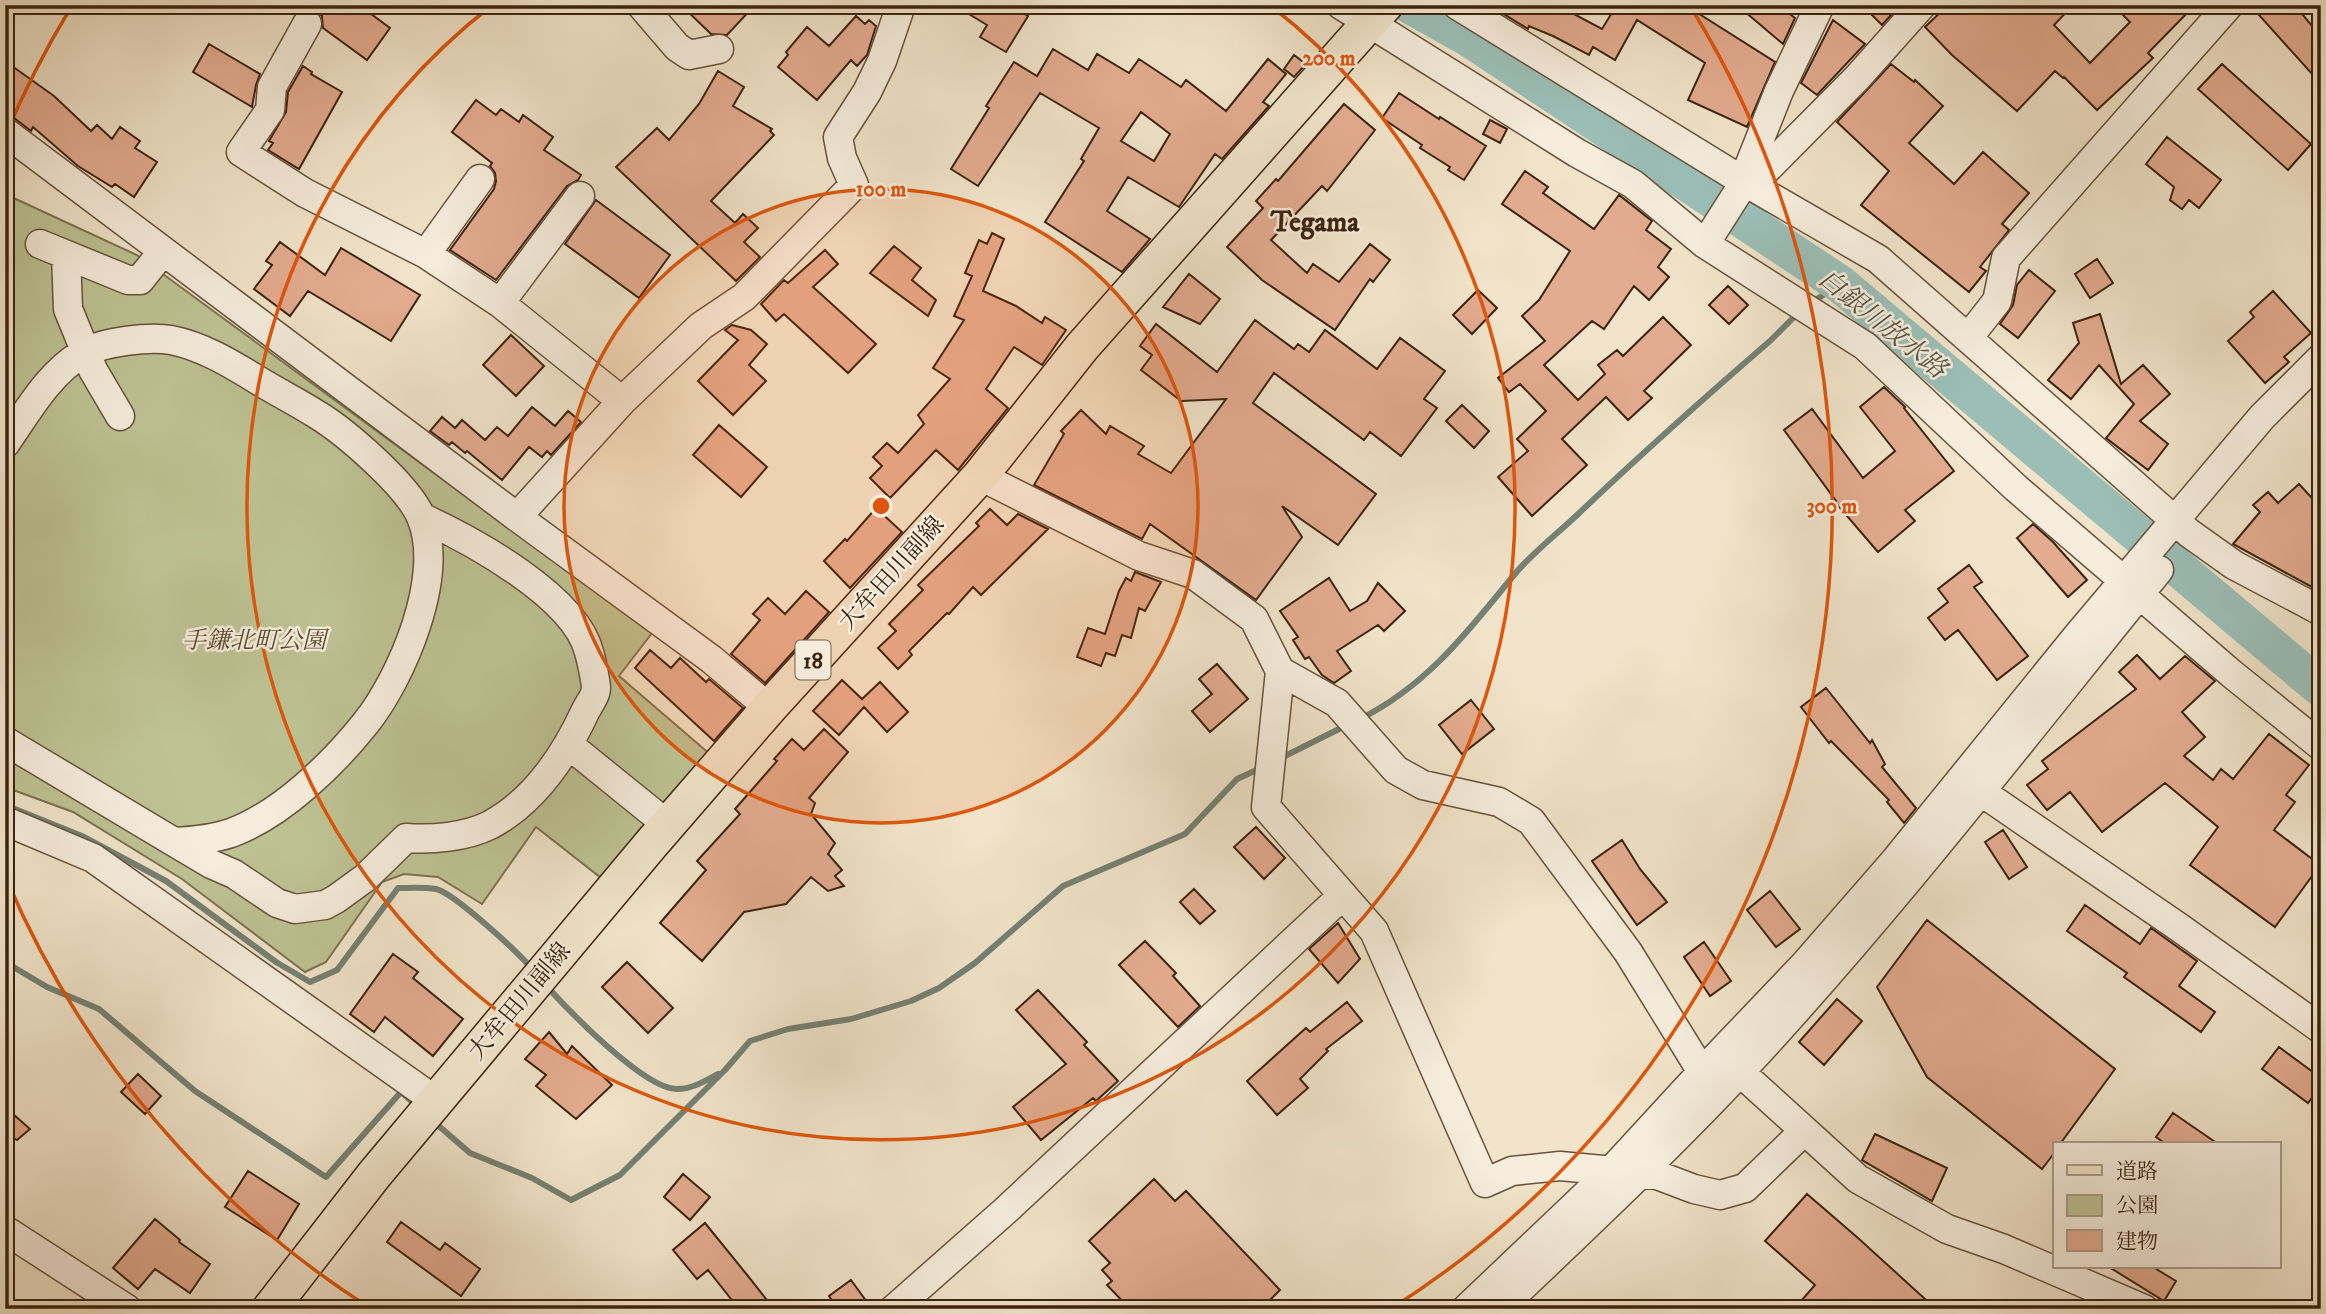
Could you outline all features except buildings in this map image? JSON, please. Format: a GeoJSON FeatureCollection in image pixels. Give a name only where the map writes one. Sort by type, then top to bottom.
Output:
{"type":"FeatureCollection","features":[{"type":"Feature","properties":{"kind":"main road","name":"大牟田川副線"},"geometry":{"type":"LineString","coordinates":[[270,1309],[374,1175],[436,1101],[769,708],[980,476],[1082,347],[1367,12]]}},
{"type":"Feature","properties":{"kind":"street"},"geometry":{"type":"LineString","coordinates":[[641,5],[677,47],[689,55],[719,49]]}},
{"type":"Feature","properties":{"kind":"street"},"geometry":{"type":"LineString","coordinates":[[517,517],[622,401],[701,327],[744,297],[854,185],[842,158],[838,137],[867,93],[882,61],[901,5]]}},
{"type":"Feature","properties":{"kind":"street"},"geometry":{"type":"LineString","coordinates":[[1457,5],[1745,185],[1878,259],[2183,527],[2234,565],[2321,611]]}},
{"type":"Feature","properties":{"kind":"street"},"geometry":{"type":"LineString","coordinates":[[1745,185],[1779,92],[1820,5]]}},
{"type":"Feature","properties":{"kind":"street"},"geometry":{"type":"LineString","coordinates":[[1708,239],[1745,185],[1857,78],[1922,5]]}},
{"type":"Feature","properties":{"kind":"street"},"geometry":{"type":"LineString","coordinates":[[1968,338],[1997,300],[2006,258],[2229,5]]}},
{"type":"Feature","properties":{"kind":"street"},"geometry":{"type":"LineString","coordinates":[[1367,12],[1577,153],[1633,184],[1708,239],[1865,345],[2016,488],[2232,674],[2321,746]]}},
{"type":"Feature","properties":{"kind":"street"},"geometry":{"type":"LineString","coordinates":[[307,24],[272,87],[271,110],[241,152],[305,193],[426,254],[500,303],[622,401]]}},
{"type":"Feature","properties":{"kind":"street"},"geometry":{"type":"LineString","coordinates":[[5,132],[517,517],[711,659],[769,708]]}},
{"type":"Feature","properties":{"kind":"street"},"geometry":{"type":"LineString","coordinates":[[426,254],[480,179]]}},
{"type":"Feature","properties":{"kind":"street"},"geometry":{"type":"LineString","coordinates":[[500,303],[580,196]]}},
{"type":"Feature","properties":{"kind":"street"},"geometry":{"type":"LineString","coordinates":[[40,244],[128,280],[140,280],[163,251]]}},
{"type":"Feature","properties":{"kind":"street"},"geometry":{"type":"LineString","coordinates":[[66,255],[68,309],[85,352],[120,415]]}},
{"type":"Feature","properties":{"kind":"street"},"geometry":{"type":"LineString","coordinates":[[5,444],[51,379],[85,352],[114,343],[156,338],[172,340],[218,357],[318,415],[346,436],[398,484],[421,517],[428,562],[422,609],[413,637],[384,697],[366,723],[318,774],[267,815],[232,832],[198,841],[174,842]]}},
{"type":"Feature","properties":{"kind":"street"},"geometry":{"type":"LineString","coordinates":[[1499,1309],[1740,1072],[1823,979],[1971,785],[2078,635],[2133,588],[2183,527],[2262,417],[2321,358]]}},
{"type":"Feature","properties":{"kind":"street"},"geometry":{"type":"LineString","coordinates":[[2183,527],[2321,384]]}},
{"type":"Feature","properties":{"kind":"street"},"geometry":{"type":"LineString","coordinates":[[980,476],[1139,556],[1193,574],[1254,620],[1280,671],[1266,807],[1374,931],[1485,1183],[1512,1171],[1560,1166],[1657,1175],[1694,1189],[1720,1195],[1745,1188],[1803,1132]]}},
{"type":"Feature","properties":{"kind":"street"},"geometry":{"type":"LineString","coordinates":[[5,741],[211,864],[234,874],[277,903],[295,909],[325,905],[365,878],[406,838],[472,832],[507,814],[549,774],[569,745],[596,690],[589,650],[573,622],[540,587],[498,558],[421,517]]}},
{"type":"Feature","properties":{"kind":"street"},"geometry":{"type":"LineString","coordinates":[[1280,671],[1337,703],[1396,770],[1423,785],[1499,802],[1531,821],[1628,952],[1702,1072]]}},
{"type":"Feature","properties":{"kind":"street"},"geometry":{"type":"LineString","coordinates":[[569,745],[658,817]]}},
{"type":"Feature","properties":{"kind":"street"},"geometry":{"type":"LineString","coordinates":[[1971,785],[2191,935],[2321,1029]]}},
{"type":"Feature","properties":{"kind":"street"},"geometry":{"type":"LineString","coordinates":[[1466,1309],[1610,1172],[1971,785]]}},
{"type":"Feature","properties":{"kind":"street"},"geometry":{"type":"LineString","coordinates":[[5,821],[93,858],[436,1101]]}},
{"type":"Feature","properties":{"kind":"street"},"geometry":{"type":"LineString","coordinates":[[894,1309],[1005,1211],[1343,895]]}},
{"type":"Feature","properties":{"kind":"street"},"geometry":{"type":"LineString","coordinates":[[1702,1072],[1740,1072],[1803,1132],[1858,1179],[1947,1229],[2016,1254],[2144,1309]]}},
{"type":"Feature","properties":{"kind":"street"},"geometry":{"type":"LineString","coordinates":[[5,1230],[127,1309]]}},
{"type":"Feature","properties":{"kind":"green space","name":"手鎌北町公園"},"geometry":{"type":"Polygon","coordinates":[[[5,194],[137,255],[652,633],[619,676],[711,755],[605,881],[536,827],[482,904],[438,877],[404,874],[382,882],[326,962],[305,972],[182,879],[73,812],[5,787],[5,194]]]}},
{"type":"Feature","properties":{"kind":"waterway","name":"白銀川放水路"},"geometry":{"type":"LineString","coordinates":[[1410,5],[1469,38],[1840,284],[2321,688]]}},
{"type":"Feature","properties":{"kind":"waterway"},"geometry":{"type":"LineString","coordinates":[[1811,303],[1840,284]]}},
{"type":"Feature","properties":{"kind":"waterway"},"geometry":{"type":"LineString","coordinates":[[1360,719],[1384,706],[1426,673],[1463,636],[1528,559],[1799,312]]}},
{"type":"Feature","properties":{"kind":"waterway"},"geometry":{"type":"LineString","coordinates":[[1279,759],[1347,725]]}},
{"type":"Feature","properties":{"kind":"waterway"},"geometry":{"type":"LineString","coordinates":[[433,1121],[470,1153],[532,1178],[571,1200],[620,1175],[725,1070],[750,1041],[788,1029],[851,1019],[911,1001],[939,988],[975,963],[1063,886],[1185,834],[1237,779],[1263,767]]}},
{"type":"Feature","properties":{"kind":"waterway"},"geometry":{"type":"LineString","coordinates":[[5,805],[82,836],[166,881],[276,962],[310,982],[337,970],[398,888],[431,888],[445,893],[486,924],[532,969]]}},
{"type":"Feature","properties":{"kind":"waterway"},"geometry":{"type":"LineString","coordinates":[[5,962],[47,987],[99,1009],[195,1091],[326,1177],[401,1092],[417,1106]]}},
{"type":"Feature","properties":{"kind":"waterway"},"geometry":{"type":"LineString","coordinates":[[546,985],[608,1047],[646,1077],[663,1086],[688,1088],[718,1074]]}},
{"type":"Feature","properties":{"kind":"district","name":"Tegama"},"geometry":{"type":"Point","coordinates":[1315,221]}}]}
